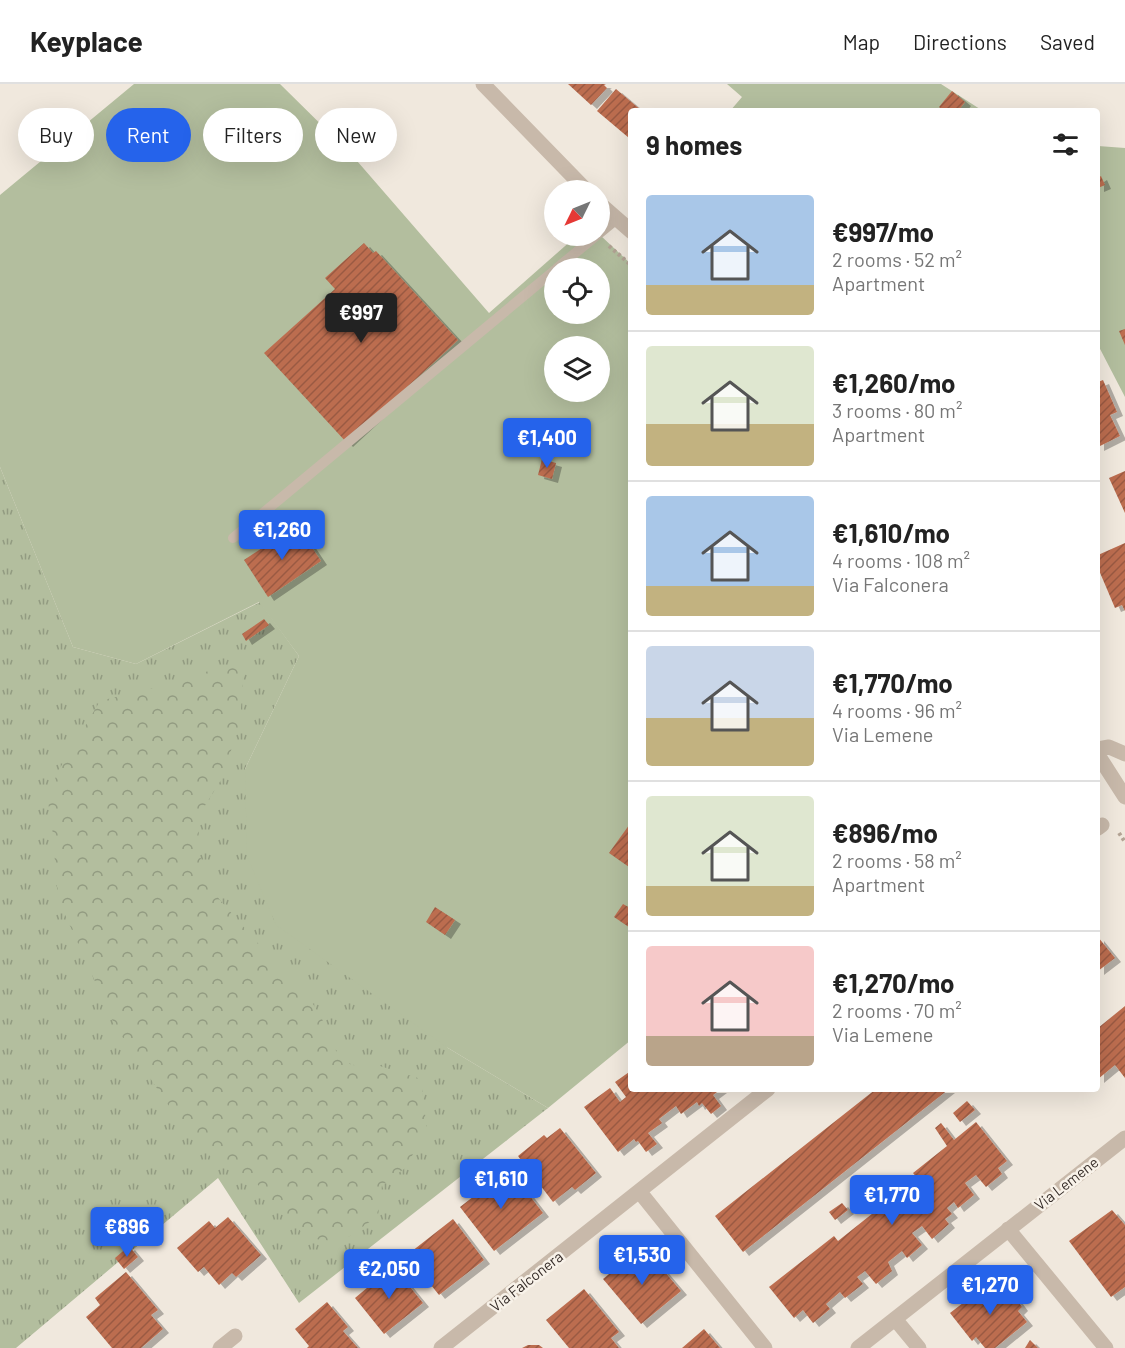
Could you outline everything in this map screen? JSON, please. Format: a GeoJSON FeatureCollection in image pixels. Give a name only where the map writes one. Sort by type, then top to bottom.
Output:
{"type":"FeatureCollection","features":[{"type":"Feature","properties":{"kind":"street"},"geometry":{"type":"LineString","coordinates":[[483,84],[576,180]]}},
{"type":"Feature","properties":{"kind":"street"},"geometry":{"type":"LineString","coordinates":[[610,213],[628,229]]}},
{"type":"Feature","properties":{"kind":"street"},"geometry":{"type":"LineString","coordinates":[[1100,749],[1109,747],[1125,754]]}},
{"type":"Feature","properties":{"kind":"street"},"geometry":{"type":"LineString","coordinates":[[1100,758],[1125,797]]}},
{"type":"Feature","properties":{"kind":"street","name":"Via Falconera"},"geometry":{"type":"LineString","coordinates":[[441,1348],[764,1092]]}},
{"type":"Feature","properties":{"kind":"street","name":"Via Lemene"},"geometry":{"type":"LineString","coordinates":[[858,1348],[1125,1138]]}},
{"type":"Feature","properties":{"kind":"street"},"geometry":{"type":"LineString","coordinates":[[639,1191],[765,1348]]}},
{"type":"Feature","properties":{"kind":"street"},"geometry":{"type":"LineString","coordinates":[[1008,1229],[1106,1348]]}},
{"type":"Feature","properties":{"kind":"street"},"geometry":{"type":"LineString","coordinates":[[895,1319],[918,1348]]}},
{"type":"Feature","properties":{"kind":"street"},"geometry":{"type":"LineString","coordinates":[[220,1348],[235,1336]]}},
{"type":"Feature","properties":{"kind":"lane"},"geometry":{"type":"LineString","coordinates":[[610,226],[617,219]]}},
{"type":"Feature","properties":{"kind":"lane"},"geometry":{"type":"LineString","coordinates":[[571,258],[587,246]]}},
{"type":"Feature","properties":{"kind":"lane"},"geometry":{"type":"LineString","coordinates":[[233,538],[544,279]]}},
{"type":"Feature","properties":{"kind":"path"},"geometry":{"type":"LineString","coordinates":[[610,245],[628,262]]}},
{"type":"Feature","properties":{"kind":"green space"},"geometry":{"type":"Polygon","coordinates":[[[134,84],[280,84],[315,119],[315,162],[358,162],[489,313],[544,265],[544,324],[610,324],[610,258],[551,258],[565,246],[610,244],[628,261],[628,1042],[548,1108],[448,1048],[276,925],[247,856],[245,769],[299,656],[259,602],[136,664],[73,647],[0,467],[0,195],[40,162],[94,162],[94,117],[134,84]]]}},
{"type":"Feature","properties":{"kind":"green space"},"geometry":{"type":"Polygon","coordinates":[[[727,84],[941,84],[978,108],[733,108],[742,97],[727,84]]]}},
{"type":"Feature","properties":{"kind":"green space"},"geometry":{"type":"Polygon","coordinates":[[[1100,146],[1125,148],[1125,397],[1100,349],[1100,146]]]}},
{"type":"Feature","properties":{"kind":"green space"},"geometry":{"type":"Polygon","coordinates":[[[0,467],[73,647],[136,664],[260,602],[299,656],[245,769],[448,1048],[548,1108],[299,1303],[218,1178],[16,1348],[0,1348],[0,467]]]}},
{"type":"Feature","properties":{"kind":"green space"},"geometry":{"type":"Polygon","coordinates":[[[244,660],[240,724],[221,780],[201,812],[197,850],[219,899],[285,974],[304,989],[322,1019],[337,1053],[351,1065],[380,1066],[421,1079],[427,1131],[404,1169],[382,1185],[378,1216],[341,1242],[307,1238],[249,1175],[220,1167],[183,1127],[115,1026],[58,899],[48,802],[57,773],[100,701],[147,689],[175,686],[208,671],[244,660]]]}},
{"type":"Feature","properties":{"kind":"building"},"geometry":{"type":"Polygon","coordinates":[[[568,84],[606,84],[604,85],[607,88],[591,105],[568,84]]]}},
{"type":"Feature","properties":{"kind":"building"},"geometry":{"type":"Polygon","coordinates":[[[616,89],[638,108],[628,108],[628,137],[597,111],[616,89]]]}},
{"type":"Feature","properties":{"kind":"building"},"geometry":{"type":"Polygon","coordinates":[[[952,91],[965,102],[960,108],[939,107],[952,91]]]}},
{"type":"Feature","properties":{"kind":"building"},"geometry":{"type":"Polygon","coordinates":[[[1100,177],[1105,185],[1100,187],[1100,177]]]}},
{"type":"Feature","properties":{"kind":"building"},"geometry":{"type":"Polygon","coordinates":[[[364,243],[373,253],[376,251],[458,340],[347,443],[264,353],[335,289],[325,278],[364,243]]]}},
{"type":"Feature","properties":{"kind":"building"},"geometry":{"type":"Polygon","coordinates":[[[1125,329],[1125,345],[1119,331],[1125,329]]]}},
{"type":"Feature","properties":{"kind":"building"},"geometry":{"type":"Polygon","coordinates":[[[1103,380],[1117,412],[1110,415],[1120,436],[1100,446],[1100,381],[1103,380]]]}},
{"type":"Feature","properties":{"kind":"building"},"geometry":{"type":"Polygon","coordinates":[[[542,459],[556,463],[552,479],[538,475],[542,459]]]}},
{"type":"Feature","properties":{"kind":"building"},"geometry":{"type":"Polygon","coordinates":[[[1125,471],[1125,513],[1109,478],[1125,471]]]}},
{"type":"Feature","properties":{"kind":"building"},"geometry":{"type":"Polygon","coordinates":[[[297,525],[321,561],[268,597],[244,560],[297,525]]]}},
{"type":"Feature","properties":{"kind":"building"},"geometry":{"type":"Polygon","coordinates":[[[1125,543],[1125,611],[1122,605],[1115,608],[1100,573],[1100,554],[1125,543]]]}},
{"type":"Feature","properties":{"kind":"building"},"geometry":{"type":"Polygon","coordinates":[[[264,619],[269,625],[246,641],[242,634],[264,619]]]}},
{"type":"Feature","properties":{"kind":"building"},"geometry":{"type":"Polygon","coordinates":[[[628,827],[628,866],[609,853],[628,827]]]}},
{"type":"Feature","properties":{"kind":"building"},"geometry":{"type":"Polygon","coordinates":[[[623,904],[628,907],[628,926],[614,917],[623,904]]]}},
{"type":"Feature","properties":{"kind":"building"},"geometry":{"type":"Polygon","coordinates":[[[435,907],[455,920],[445,935],[426,922],[435,907]]]}},
{"type":"Feature","properties":{"kind":"building"},"geometry":{"type":"Polygon","coordinates":[[[1100,939],[1115,958],[1100,969],[1100,939]]]}},
{"type":"Feature","properties":{"kind":"building"},"geometry":{"type":"Polygon","coordinates":[[[1125,1006],[1125,1078],[1115,1065],[1100,1077],[1100,1026],[1125,1006]]]}},
{"type":"Feature","properties":{"kind":"building"},"geometry":{"type":"Polygon","coordinates":[[[628,1073],[628,1092],[717,1092],[713,1095],[721,1106],[711,1114],[702,1103],[699,1106],[697,1102],[681,1114],[676,1106],[659,1119],[662,1123],[648,1133],[657,1144],[646,1152],[634,1139],[618,1152],[584,1107],[610,1088],[620,1102],[626,1097],[615,1082],[628,1073]]]}},
{"type":"Feature","properties":{"kind":"building"},"geometry":{"type":"Polygon","coordinates":[[[872,1092],[945,1092],[743,1252],[715,1216],[872,1092]]]}},
{"type":"Feature","properties":{"kind":"building"},"geometry":{"type":"Polygon","coordinates":[[[967,1101],[975,1110],[960,1122],[953,1113],[967,1101]]]}},
{"type":"Feature","properties":{"kind":"building"},"geometry":{"type":"Polygon","coordinates":[[[976,1122],[1007,1161],[998,1168],[1002,1174],[986,1187],[976,1175],[965,1183],[974,1195],[958,1208],[954,1202],[947,1208],[952,1214],[945,1219],[949,1224],[932,1239],[922,1226],[912,1233],[922,1245],[907,1258],[902,1251],[888,1262],[892,1271],[876,1284],[865,1271],[857,1277],[863,1284],[845,1298],[840,1292],[826,1304],[830,1309],[813,1323],[803,1310],[794,1318],[769,1287],[834,1236],[838,1241],[917,1178],[913,1173],[947,1146],[935,1128],[941,1123],[954,1140],[976,1122]]]}},
{"type":"Feature","properties":{"kind":"building"},"geometry":{"type":"Polygon","coordinates":[[[560,1128],[596,1173],[575,1190],[572,1187],[553,1202],[518,1156],[544,1135],[547,1138],[560,1128]]]}},
{"type":"Feature","properties":{"kind":"building"},"geometry":{"type":"Polygon","coordinates":[[[509,1169],[543,1213],[494,1251],[460,1207],[509,1169]]]}},
{"type":"Feature","properties":{"kind":"building"},"geometry":{"type":"Polygon","coordinates":[[[842,1203],[848,1210],[835,1220],[829,1212],[842,1203]]]}},
{"type":"Feature","properties":{"kind":"building"},"geometry":{"type":"Polygon","coordinates":[[[1112,1210],[1125,1225],[1125,1287],[1111,1297],[1069,1241],[1112,1210]]]}},
{"type":"Feature","properties":{"kind":"building"},"geometry":{"type":"Polygon","coordinates":[[[228,1217],[261,1255],[236,1277],[232,1273],[219,1285],[204,1267],[198,1272],[177,1248],[209,1221],[215,1228],[228,1217]]]}},
{"type":"Feature","properties":{"kind":"building"},"geometry":{"type":"Polygon","coordinates":[[[453,1219],[484,1260],[439,1295],[407,1255],[453,1219]]]}},
{"type":"Feature","properties":{"kind":"building"},"geometry":{"type":"Polygon","coordinates":[[[129,1246],[138,1257],[124,1269],[115,1258],[129,1246]]]}},
{"type":"Feature","properties":{"kind":"building"},"geometry":{"type":"Polygon","coordinates":[[[638,1250],[648,1262],[653,1258],[681,1291],[641,1324],[603,1279],[638,1250]]]}},
{"type":"Feature","properties":{"kind":"building"},"geometry":{"type":"Polygon","coordinates":[[[393,1266],[423,1303],[384,1334],[355,1298],[393,1266]]]}},
{"type":"Feature","properties":{"kind":"building"},"geometry":{"type":"Polygon","coordinates":[[[126,1272],[158,1310],[151,1315],[163,1329],[141,1348],[112,1348],[86,1317],[100,1305],[95,1298],[126,1272]]]}},
{"type":"Feature","properties":{"kind":"building"},"geometry":{"type":"Polygon","coordinates":[[[998,1281],[1022,1307],[1018,1311],[1027,1322],[995,1348],[985,1348],[976,1337],[972,1341],[950,1313],[981,1289],[983,1292],[998,1281]]]}},
{"type":"Feature","properties":{"kind":"building"},"geometry":{"type":"Polygon","coordinates":[[[584,1289],[619,1332],[611,1338],[619,1348],[569,1348],[546,1320],[584,1289]]]}},
{"type":"Feature","properties":{"kind":"building"},"geometry":{"type":"Polygon","coordinates":[[[327,1302],[348,1327],[343,1331],[358,1348],[307,1348],[309,1346],[295,1329],[327,1302]]]}},
{"type":"Feature","properties":{"kind":"building"},"geometry":{"type":"Polygon","coordinates":[[[704,1329],[720,1348],[682,1348],[704,1329]]]}},
{"type":"Feature","properties":{"kind":"building"},"geometry":{"type":"Polygon","coordinates":[[[1030,1340],[1038,1348],[1025,1348],[1030,1340]]]}},
{"type":"Feature","properties":{"kind":"building"},"geometry":{"type":"Polygon","coordinates":[[[528,1345],[539,1345],[543,1348],[522,1348],[528,1345]]]}}]}
